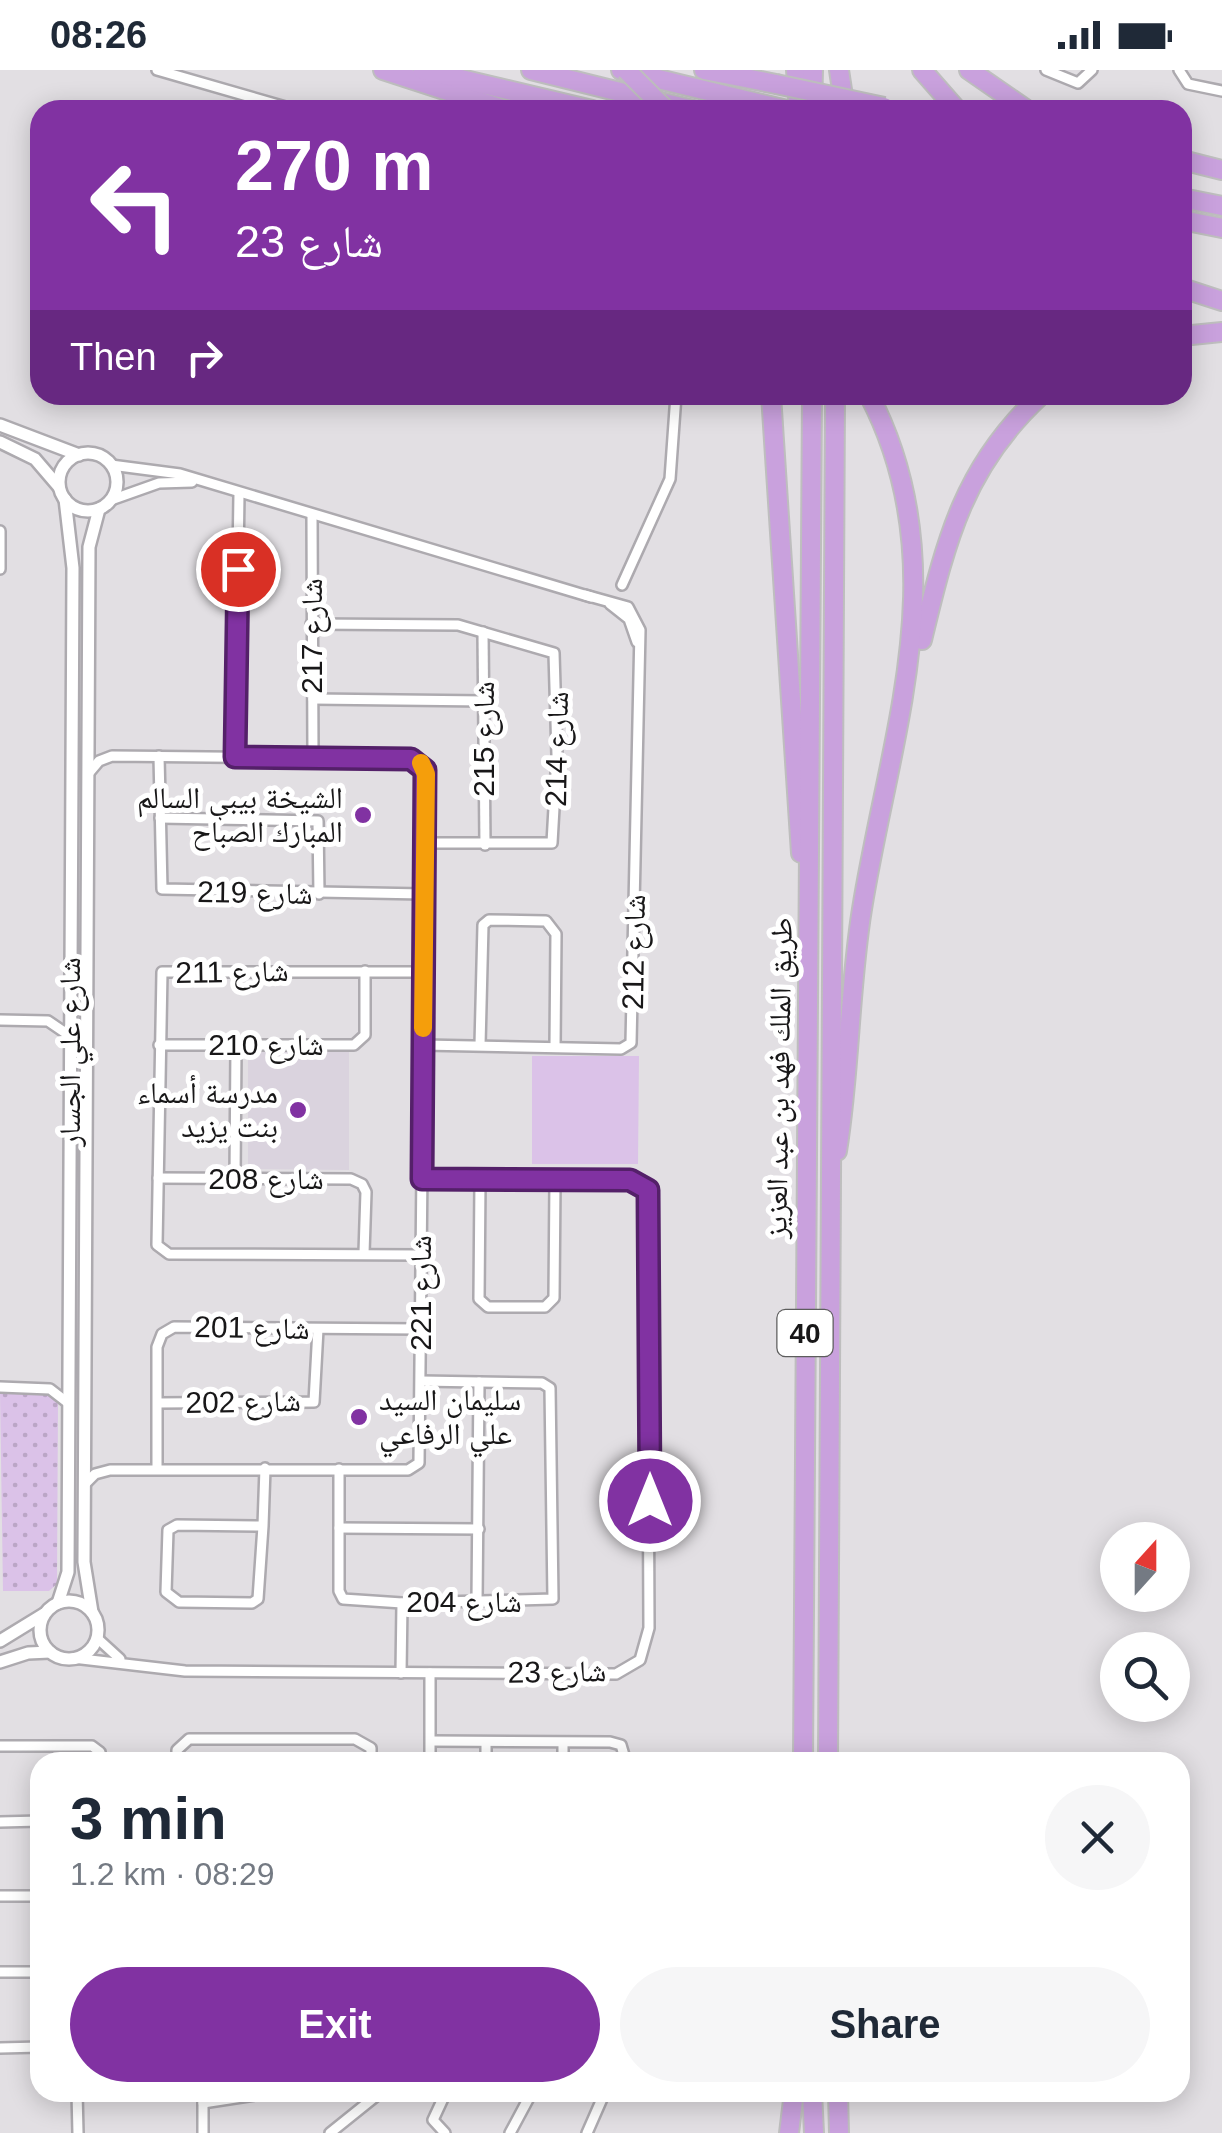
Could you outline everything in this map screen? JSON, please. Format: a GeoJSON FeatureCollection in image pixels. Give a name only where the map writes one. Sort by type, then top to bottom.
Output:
{"type":"FeatureCollection","features":[{"type":"Feature","properties":{"kind":"highway"},"geometry":{"type":"LineString","coordinates":[[383,70],[475,100]]}},
{"type":"Feature","properties":{"kind":"highway"},"geometry":{"type":"LineString","coordinates":[[423,70],[550,100]]}},
{"type":"Feature","properties":{"kind":"highway"},"geometry":{"type":"LineString","coordinates":[[532,70],[654,100]]}},
{"type":"Feature","properties":{"kind":"highway"},"geometry":{"type":"LineString","coordinates":[[623,70],[747,100]]}},
{"type":"Feature","properties":{"kind":"highway"},"geometry":{"type":"LineString","coordinates":[[623,70],[655,100]]}},
{"type":"Feature","properties":{"kind":"highway"},"geometry":{"type":"LineString","coordinates":[[704,70],[853,100]]}},
{"type":"Feature","properties":{"kind":"highway"},"geometry":{"type":"LineString","coordinates":[[796,70],[798,100]]}},
{"type":"Feature","properties":{"kind":"highway"},"geometry":{"type":"LineString","coordinates":[[812,100],[813,70]]}},
{"type":"Feature","properties":{"kind":"highway"},"geometry":{"type":"LineString","coordinates":[[838,70],[840,100]]}},
{"type":"Feature","properties":{"kind":"highway"},"geometry":{"type":"LineString","coordinates":[[922,70],[948,100]]}},
{"type":"Feature","properties":{"kind":"highway"},"geometry":{"type":"LineString","coordinates":[[969,70],[1012,100]]}},
{"type":"Feature","properties":{"kind":"highway"},"geometry":{"type":"LineString","coordinates":[[1192,162],[1222,170]]}},
{"type":"Feature","properties":{"kind":"highway"},"geometry":{"type":"LineString","coordinates":[[1192,174],[1222,181]]}},
{"type":"Feature","properties":{"kind":"highway"},"geometry":{"type":"LineString","coordinates":[[1192,200],[1222,206]]}},
{"type":"Feature","properties":{"kind":"highway"},"geometry":{"type":"LineString","coordinates":[[1192,222],[1222,228]]}},
{"type":"Feature","properties":{"kind":"highway"},"geometry":{"type":"LineString","coordinates":[[1192,291],[1222,301]]}},
{"type":"Feature","properties":{"kind":"highway"},"geometry":{"type":"LineString","coordinates":[[1192,335],[1222,332]]}},
{"type":"Feature","properties":{"kind":"highway"},"geometry":{"type":"LineString","coordinates":[[772,405],[798,829],[808,904]]}},
{"type":"Feature","properties":{"kind":"highway","name":"طريق الملك فهد بن عبد العزيز"},"geometry":{"type":"LineString","coordinates":[[803,1752],[812,405]]}},
{"type":"Feature","properties":{"kind":"highway","name":"طريق الملك فهد بن عبد العزيز"},"geometry":{"type":"LineString","coordinates":[[828,1752],[834,405]]}},
{"type":"Feature","properties":{"kind":"highway"},"geometry":{"type":"LineString","coordinates":[[830,1202],[844,1112],[861,912],[916,608],[906,502],[874,405]]}},
{"type":"Feature","properties":{"kind":"highway"},"geometry":{"type":"LineString","coordinates":[[888,776],[954,520],[989,452],[1032,405]]}},
{"type":"Feature","properties":{"kind":"highway"},"geometry":{"type":"LineString","coordinates":[[788,2133],[793,2102]]}},
{"type":"Feature","properties":{"kind":"highway"},"geometry":{"type":"LineString","coordinates":[[812,2102],[814,2133]]}},
{"type":"Feature","properties":{"kind":"highway"},"geometry":{"type":"LineString","coordinates":[[839,2102],[840,2130]]}},
{"type":"Feature","properties":{"kind":"street"},"geometry":{"type":"LineString","coordinates":[[158,70],[262,100]]}},
{"type":"Feature","properties":{"kind":"street"},"geometry":{"type":"LineString","coordinates":[[1046,70],[1078,82],[1092,70]]}},
{"type":"Feature","properties":{"kind":"street"},"geometry":{"type":"LineString","coordinates":[[1179,70],[1188,84],[1222,91]]}},
{"type":"Feature","properties":{"kind":"street"},"geometry":{"type":"LineString","coordinates":[[622,585],[670,479],[675,405]]}},
{"type":"Feature","properties":{"kind":"street"},"geometry":{"type":"LineString","coordinates":[[0,426],[16,431],[79,455],[96,455],[111,465],[117,482],[111,500],[99,509],[77,509],[41,464],[4,444],[16,431]]}},
{"type":"Feature","properties":{"kind":"street"},"geometry":{"type":"LineString","coordinates":[[63,495],[61,473],[79,455]]}},
{"type":"Feature","properties":{"kind":"street","name":"شارع 212"},"geometry":{"type":"LineString","coordinates":[[111,465],[170,472],[586,594],[625,614],[633,625],[638,650],[631,1043],[622,1049],[423,1045]]}},
{"type":"Feature","properties":{"kind":"street","name":"شارع 212"},"geometry":{"type":"LineString","coordinates":[[111,500],[159,482],[200,482]]}},
{"type":"Feature","properties":{"kind":"street"},"geometry":{"type":"LineString","coordinates":[[235,757],[239,494]]}},
{"type":"Feature","properties":{"kind":"street","name":"شارع علي الجسار"},"geometry":{"type":"LineString","coordinates":[[58,1603],[68,1572],[72,901],[72,551],[63,495]]}},
{"type":"Feature","properties":{"kind":"street","name":"شارع علي الجسار"},"geometry":{"type":"LineString","coordinates":[[92,1612],[84,1575],[88,742],[90,539],[99,509]]}},
{"type":"Feature","properties":{"kind":"street","name":"شارع 217"},"geometry":{"type":"LineString","coordinates":[[312,515],[312,758]]}},
{"type":"Feature","properties":{"kind":"street"},"geometry":{"type":"LineString","coordinates":[[0,531],[0,569]]}},
{"type":"Feature","properties":{"kind":"street"},"geometry":{"type":"LineString","coordinates":[[73,615],[89,616]]}},
{"type":"Feature","properties":{"kind":"street","name":"شارع 214"},"geometry":{"type":"LineString","coordinates":[[311,624],[458,625],[548,649],[558,659],[556,837],[546,845],[424,843]]}},
{"type":"Feature","properties":{"kind":"street","name":"شارع 215"},"geometry":{"type":"LineString","coordinates":[[483,632],[485,845]]}},
{"type":"Feature","properties":{"kind":"street"},"geometry":{"type":"LineString","coordinates":[[313,699],[485,701]]}},
{"type":"Feature","properties":{"kind":"street"},"geometry":{"type":"LineString","coordinates":[[88,742],[112,756]]}},
{"type":"Feature","properties":{"kind":"street"},"geometry":{"type":"LineString","coordinates":[[88,774],[98,762],[112,756]]}},
{"type":"Feature","properties":{"kind":"street","name":"شارع 221"},"geometry":{"type":"LineString","coordinates":[[84,1484],[95,1474],[110,1470],[408,1470],[419,1463],[426,774],[420,762],[112,756]]}},
{"type":"Feature","properties":{"kind":"street","name":"شارع 219"},"geometry":{"type":"LineString","coordinates":[[159,756],[160,885],[166,892],[423,894]]}},
{"type":"Feature","properties":{"kind":"street"},"geometry":{"type":"LineString","coordinates":[[160,818],[318,821],[319,894]]}},
{"type":"Feature","properties":{"kind":"street"},"geometry":{"type":"LineString","coordinates":[[72,901],[88,902]]}},
{"type":"Feature","properties":{"kind":"street"},"geometry":{"type":"LineString","coordinates":[[71,916],[87,917]]}},
{"type":"Feature","properties":{"kind":"street"},"geometry":{"type":"LineString","coordinates":[[480,1045],[483,925],[489,920],[546,921],[556,934],[555,1046]]}},
{"type":"Feature","properties":{"kind":"street","name":"شارع 210"},"geometry":{"type":"LineString","coordinates":[[159,1045],[361,1042],[365,1036],[365,971]]}},
{"type":"Feature","properties":{"kind":"street","name":"شارع 211"},"geometry":{"type":"LineString","coordinates":[[420,1255],[160,1252],[158,1178],[162,972],[422,972]]}},
{"type":"Feature","properties":{"kind":"street"},"geometry":{"type":"LineString","coordinates":[[0,1020],[48,1021],[62,1014],[71,1002]]}},
{"type":"Feature","properties":{"kind":"street"},"geometry":{"type":"LineString","coordinates":[[48,1021],[70,1036]]}},
{"type":"Feature","properties":{"kind":"street"},"geometry":{"type":"LineString","coordinates":[[235,1178],[236,1046]]}},
{"type":"Feature","properties":{"kind":"street","name":"شارع 208"},"geometry":{"type":"LineString","coordinates":[[158,1178],[351,1179],[362,1184],[364,1254]]}},
{"type":"Feature","properties":{"kind":"street","name":"شارع 23"},"geometry":{"type":"LineString","coordinates":[[73,1658],[185,1671],[616,1674],[634,1666],[645,1650],[649,1628],[648,1190],[630,1180],[422,1179]]}},
{"type":"Feature","properties":{"kind":"street"},"geometry":{"type":"LineString","coordinates":[[480,1180],[479,1299],[488,1306],[507,1307],[545,1307],[554,1298],[554,1181]]}},
{"type":"Feature","properties":{"kind":"street"},"geometry":{"type":"LineString","coordinates":[[69,1276],[85,1277]]}},
{"type":"Feature","properties":{"kind":"street"},"geometry":{"type":"LineString","coordinates":[[69,1313],[85,1313]]}},
{"type":"Feature","properties":{"kind":"street","name":"شارع 201"},"geometry":{"type":"LineString","coordinates":[[157,1470],[157,1347],[162,1334],[174,1327],[420,1330]]}},
{"type":"Feature","properties":{"kind":"street","name":"شارع 202"},"geometry":{"type":"LineString","coordinates":[[158,1403],[314,1402],[318,1328]]}},
{"type":"Feature","properties":{"kind":"street"},"geometry":{"type":"LineString","coordinates":[[46,1388],[68,1372]]}},
{"type":"Feature","properties":{"kind":"street","name":"شارع 204"},"geometry":{"type":"LineString","coordinates":[[339,1469],[338,1592],[343,1600],[546,1602],[556,1591],[553,1394],[542,1383],[420,1380]]}},
{"type":"Feature","properties":{"kind":"street"},"geometry":{"type":"LineString","coordinates":[[477,1602],[479,1382]]}},
{"type":"Feature","properties":{"kind":"street"},"geometry":{"type":"LineString","coordinates":[[0,1386],[46,1388],[68,1403]]}},
{"type":"Feature","properties":{"kind":"street","name":"شارع 221"},"geometry":{"type":"LineString","coordinates":[[84,1456],[110,1470]]}},
{"type":"Feature","properties":{"kind":"street"},"geometry":{"type":"LineString","coordinates":[[262,1526],[176,1525],[168,1530],[166,1592],[178,1602],[258,1599],[262,1526],[265,1468]]}},
{"type":"Feature","properties":{"kind":"street"},"geometry":{"type":"LineString","coordinates":[[339,1528],[479,1529]]}},
{"type":"Feature","properties":{"kind":"street"},"geometry":{"type":"LineString","coordinates":[[0,1642],[58,1603],[76,1602],[92,1612],[96,1638],[88,1652],[73,1658],[28,1652],[0,1662]]}},
{"type":"Feature","properties":{"kind":"street"},"geometry":{"type":"LineString","coordinates":[[401,1672],[402,1603]]}},
{"type":"Feature","properties":{"kind":"street"},"geometry":{"type":"LineString","coordinates":[[44,1614],[41,1638],[50,1652]]}},
{"type":"Feature","properties":{"kind":"street","name":"شارع 23"},"geometry":{"type":"LineString","coordinates":[[96,1638],[109,1653],[132,1664]]}},
{"type":"Feature","properties":{"kind":"street"},"geometry":{"type":"LineString","coordinates":[[430,1673],[430,1752]]}},
{"type":"Feature","properties":{"kind":"street"},"geometry":{"type":"LineString","coordinates":[[177,1752],[189,1739],[355,1740],[371,1748],[371,1752]]}},
{"type":"Feature","properties":{"kind":"street"},"geometry":{"type":"LineString","coordinates":[[431,1741],[620,1745],[622,1752]]}},
{"type":"Feature","properties":{"kind":"street"},"geometry":{"type":"LineString","coordinates":[[486,1742],[486,1752]]}},
{"type":"Feature","properties":{"kind":"street"},"geometry":{"type":"LineString","coordinates":[[563,1743],[563,1752]]}},
{"type":"Feature","properties":{"kind":"street"},"geometry":{"type":"LineString","coordinates":[[0,1746],[95,1746],[97,1752]]}},
{"type":"Feature","properties":{"kind":"street"},"geometry":{"type":"LineString","coordinates":[[0,1822],[30,1822]]}},
{"type":"Feature","properties":{"kind":"street"},"geometry":{"type":"LineString","coordinates":[[0,1896],[30,1896]]}},
{"type":"Feature","properties":{"kind":"street"},"geometry":{"type":"LineString","coordinates":[[0,1972],[30,1972]]}},
{"type":"Feature","properties":{"kind":"street"},"geometry":{"type":"LineString","coordinates":[[0,2048],[30,2047]]}},
{"type":"Feature","properties":{"kind":"street"},"geometry":{"type":"LineString","coordinates":[[77,2102],[78,2133]]}},
{"type":"Feature","properties":{"kind":"street"},"geometry":{"type":"LineString","coordinates":[[203,2102],[204,2133]]}},
{"type":"Feature","properties":{"kind":"street"},"geometry":{"type":"LineString","coordinates":[[330,2133],[349,2128],[372,2102]]}},
{"type":"Feature","properties":{"kind":"street"},"geometry":{"type":"LineString","coordinates":[[441,2102],[433,2120],[444,2133]]}},
{"type":"Feature","properties":{"kind":"street"},"geometry":{"type":"LineString","coordinates":[[510,2133],[527,2102]]}},
{"type":"Feature","properties":{"kind":"street"},"geometry":{"type":"LineString","coordinates":[[587,2133],[600,2102]]}},
{"type":"Feature","properties":{"kind":"shaded area","name":"مدرسة أسماء بنت يزيد"},"geometry":{"type":"Polygon","coordinates":[[[248,1050],[349,1051],[349,1170],[248,1169],[248,1050]]]}},
{"type":"Feature","properties":{"kind":"shaded area"},"geometry":{"type":"Polygon","coordinates":[[[532,1056],[639,1056],[638,1164],[532,1164],[532,1056]]]}},
{"type":"Feature","properties":{"kind":"shaded area"},"geometry":{"type":"Polygon","coordinates":[[[0,1392],[48,1393],[58,1404],[57,1584],[49,1591],[3,1591],[0,1392]]]}},
{"type":"Feature","properties":{"kind":"slow traffic"},"geometry":{"type":"LineString","coordinates":[[421,763],[426,774],[423,1028]]}},
{"type":"Feature","properties":{"kind":"place","name":"الشيخة بيبي السالم المبارك الصباح"},"geometry":{"type":"Point","coordinates":[363,815]}},
{"type":"Feature","properties":{"kind":"place","name":"مدرسة أسماء بنت يزيد"},"geometry":{"type":"Point","coordinates":[298,1110]}},
{"type":"Feature","properties":{"kind":"place","name":"سليمان السيد علي الرفاعي"},"geometry":{"type":"Point","coordinates":[359,1417]}},
{"type":"Feature","properties":{"kind":"route"},"geometry":{"type":"LineString","coordinates":[[238,569],[235,757],[411,759],[420,762],[425,770],[422,1179],[630,1180],[648,1190],[650,1501]]}}]}
